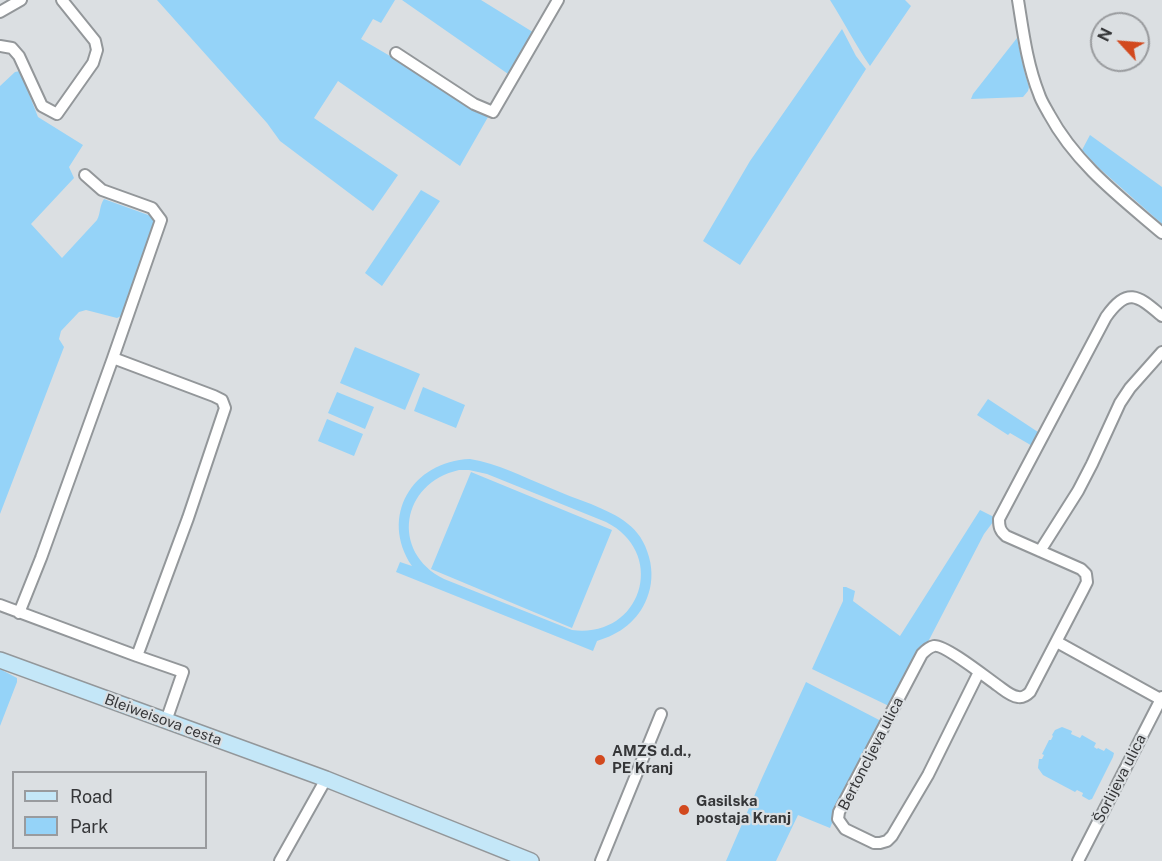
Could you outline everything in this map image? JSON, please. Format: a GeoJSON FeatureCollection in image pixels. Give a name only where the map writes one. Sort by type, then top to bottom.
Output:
{"type":"FeatureCollection","features":[{"type":"Feature","properties":{"kind":"main road","name":"Bleiweisova cesta"},"geometry":{"type":"LineString","coordinates":[[0,660],[326,779],[531,861]]}},
{"type":"Feature","properties":{"kind":"street"},"geometry":{"type":"LineString","coordinates":[[0,12],[21,0]]}},
{"type":"Feature","properties":{"kind":"street"},"geometry":{"type":"LineString","coordinates":[[0,46],[12,48],[19,56],[42,106],[57,114],[93,63],[97,50],[95,41],[62,0]]}},
{"type":"Feature","properties":{"kind":"street"},"geometry":{"type":"LineString","coordinates":[[396,54],[474,104],[493,112],[558,0]]}},
{"type":"Feature","properties":{"kind":"street"},"geometry":{"type":"LineString","coordinates":[[1018,0],[1031,68],[1039,95],[1052,120],[1068,145],[1094,172],[1162,233]]}},
{"type":"Feature","properties":{"kind":"street"},"geometry":{"type":"LineString","coordinates":[[19,613],[41,558],[161,220],[152,208],[102,190],[85,175]]}},
{"type":"Feature","properties":{"kind":"street","name":"Bertoncljeva ulica"},"geometry":{"type":"LineString","coordinates":[[979,672],[928,775],[892,836],[887,841],[874,843],[845,829],[838,819],[839,812],[922,654],[928,649],[933,646],[943,648],[979,672],[1014,696],[1020,698],[1030,692],[1087,582],[1086,574],[1081,569],[1006,536],[999,525],[999,519],[1112,309],[1127,297],[1134,297],[1141,299],[1162,316]]}},
{"type":"Feature","properties":{"kind":"street"},"geometry":{"type":"LineString","coordinates":[[1040,551],[1078,491],[1119,403],[1162,352]]}},
{"type":"Feature","properties":{"kind":"street"},"geometry":{"type":"LineString","coordinates":[[113,358],[222,400],[225,408],[188,518],[137,656]]}},
{"type":"Feature","properties":{"kind":"street"},"geometry":{"type":"LineString","coordinates":[[0,605],[183,672],[166,721]]}},
{"type":"Feature","properties":{"kind":"street"},"geometry":{"type":"LineString","coordinates":[[1057,642],[1162,699]]}},
{"type":"Feature","properties":{"kind":"street","name":"Šorlijeva ulica"},"geometry":{"type":"LineString","coordinates":[[1078,861],[1162,699]]}},
{"type":"Feature","properties":{"kind":"street"},"geometry":{"type":"LineString","coordinates":[[601,861],[661,714]]}},
{"type":"Feature","properties":{"kind":"street"},"geometry":{"type":"LineString","coordinates":[[280,861],[326,779]]}},
{"type":"Feature","properties":{"kind":"green space"},"geometry":{"type":"Polygon","coordinates":[[[157,0],[395,0],[381,23],[373,19],[361,39],[484,111],[488,117],[460,166],[338,81],[314,118],[398,175],[373,211],[280,141],[267,123],[157,0]]]}},
{"type":"Feature","properties":{"kind":"green space"},"geometry":{"type":"Polygon","coordinates":[[[402,0],[481,0],[536,34],[511,76],[402,0]]]}},
{"type":"Feature","properties":{"kind":"green space"},"geometry":{"type":"Polygon","coordinates":[[[830,0],[905,0],[911,6],[870,66],[830,0]]]}},
{"type":"Feature","properties":{"kind":"green space"},"geometry":{"type":"Polygon","coordinates":[[[842,29],[856,56],[866,69],[740,265],[703,241],[750,161],[842,29]]]}},
{"type":"Feature","properties":{"kind":"green space"},"geometry":{"type":"Polygon","coordinates":[[[1017,38],[1028,91],[1023,97],[971,99],[973,94],[1017,38]]]}},
{"type":"Feature","properties":{"kind":"green space"},"geometry":{"type":"Polygon","coordinates":[[[20,71],[38,117],[83,145],[69,167],[74,178],[31,224],[62,258],[97,220],[104,199],[151,216],[155,223],[123,315],[117,318],[86,310],[79,312],[61,331],[59,339],[64,347],[0,514],[0,86],[15,72],[20,71]]]}},
{"type":"Feature","properties":{"kind":"green space"},"geometry":{"type":"Polygon","coordinates":[[[1090,135],[1162,187],[1162,224],[1082,150],[1090,135]]]}},
{"type":"Feature","properties":{"kind":"green space"},"geometry":{"type":"Polygon","coordinates":[[[421,190],[440,201],[382,286],[365,273],[421,190]]]}},
{"type":"Feature","properties":{"kind":"green space"},"geometry":{"type":"Polygon","coordinates":[[[355,347],[420,374],[405,410],[340,383],[355,347]]]}},
{"type":"Feature","properties":{"kind":"green space"},"geometry":{"type":"Polygon","coordinates":[[[423,387],[465,405],[456,428],[414,411],[423,387]]]}},
{"type":"Feature","properties":{"kind":"green space"},"geometry":{"type":"Polygon","coordinates":[[[337,392],[374,407],[365,429],[328,413],[337,392]]]}},
{"type":"Feature","properties":{"kind":"green space"},"geometry":{"type":"Polygon","coordinates":[[[988,399],[1041,434],[1034,447],[1010,433],[1008,435],[977,415],[988,399]]]}},
{"type":"Feature","properties":{"kind":"green space"},"geometry":{"type":"Polygon","coordinates":[[[327,419],[363,434],[354,456],[318,441],[327,419]]]}},
{"type":"Feature","properties":{"kind":"green space"},"geometry":{"type":"Polygon","coordinates":[[[470,459],[500,467],[601,508],[628,523],[645,546],[651,568],[649,593],[639,613],[621,630],[597,641],[593,651],[396,572],[400,562],[412,566],[403,547],[399,529],[401,511],[407,495],[417,481],[432,470],[450,462],[470,459]],[[459,470],[439,477],[425,489],[415,503],[410,519],[410,536],[415,552],[427,567],[444,579],[572,630],[596,629],[616,621],[630,608],[638,591],[641,572],[637,553],[625,536],[606,522],[487,474],[459,470]]]}},
{"type":"Feature","properties":{"kind":"green space"},"geometry":{"type":"Polygon","coordinates":[[[471,472],[612,530],[572,628],[431,569],[471,472]]]}},
{"type":"Feature","properties":{"kind":"green space"},"geometry":{"type":"Polygon","coordinates":[[[980,510],[996,518],[984,534],[891,707],[812,669],[843,601],[843,587],[855,591],[853,601],[900,636],[980,510]]]}},
{"type":"Feature","properties":{"kind":"green space"},"geometry":{"type":"Polygon","coordinates":[[[0,669],[17,678],[17,682],[0,726],[0,669]]]}},
{"type":"Feature","properties":{"kind":"green space"},"geometry":{"type":"Polygon","coordinates":[[[806,682],[883,722],[830,828],[798,815],[776,861],[726,861],[762,778],[806,682]]]}},
{"type":"Feature","properties":{"kind":"green space"},"geometry":{"type":"Polygon","coordinates":[[[1062,727],[1072,731],[1071,734],[1080,738],[1082,735],[1096,743],[1094,747],[1097,749],[1104,751],[1106,748],[1114,753],[1092,799],[1089,800],[1082,796],[1083,793],[1077,790],[1075,792],[1043,775],[1038,768],[1039,759],[1042,759],[1049,740],[1055,730],[1062,727]]]}},
{"type":"Feature","properties":{"kind":"place","name":"AMZS d.d., PE Kranj"},"geometry":{"type":"Point","coordinates":[600,760]}},
{"type":"Feature","properties":{"kind":"place","name":"Gasilska postaja Kranj"},"geometry":{"type":"Point","coordinates":[684,810]}}]}
